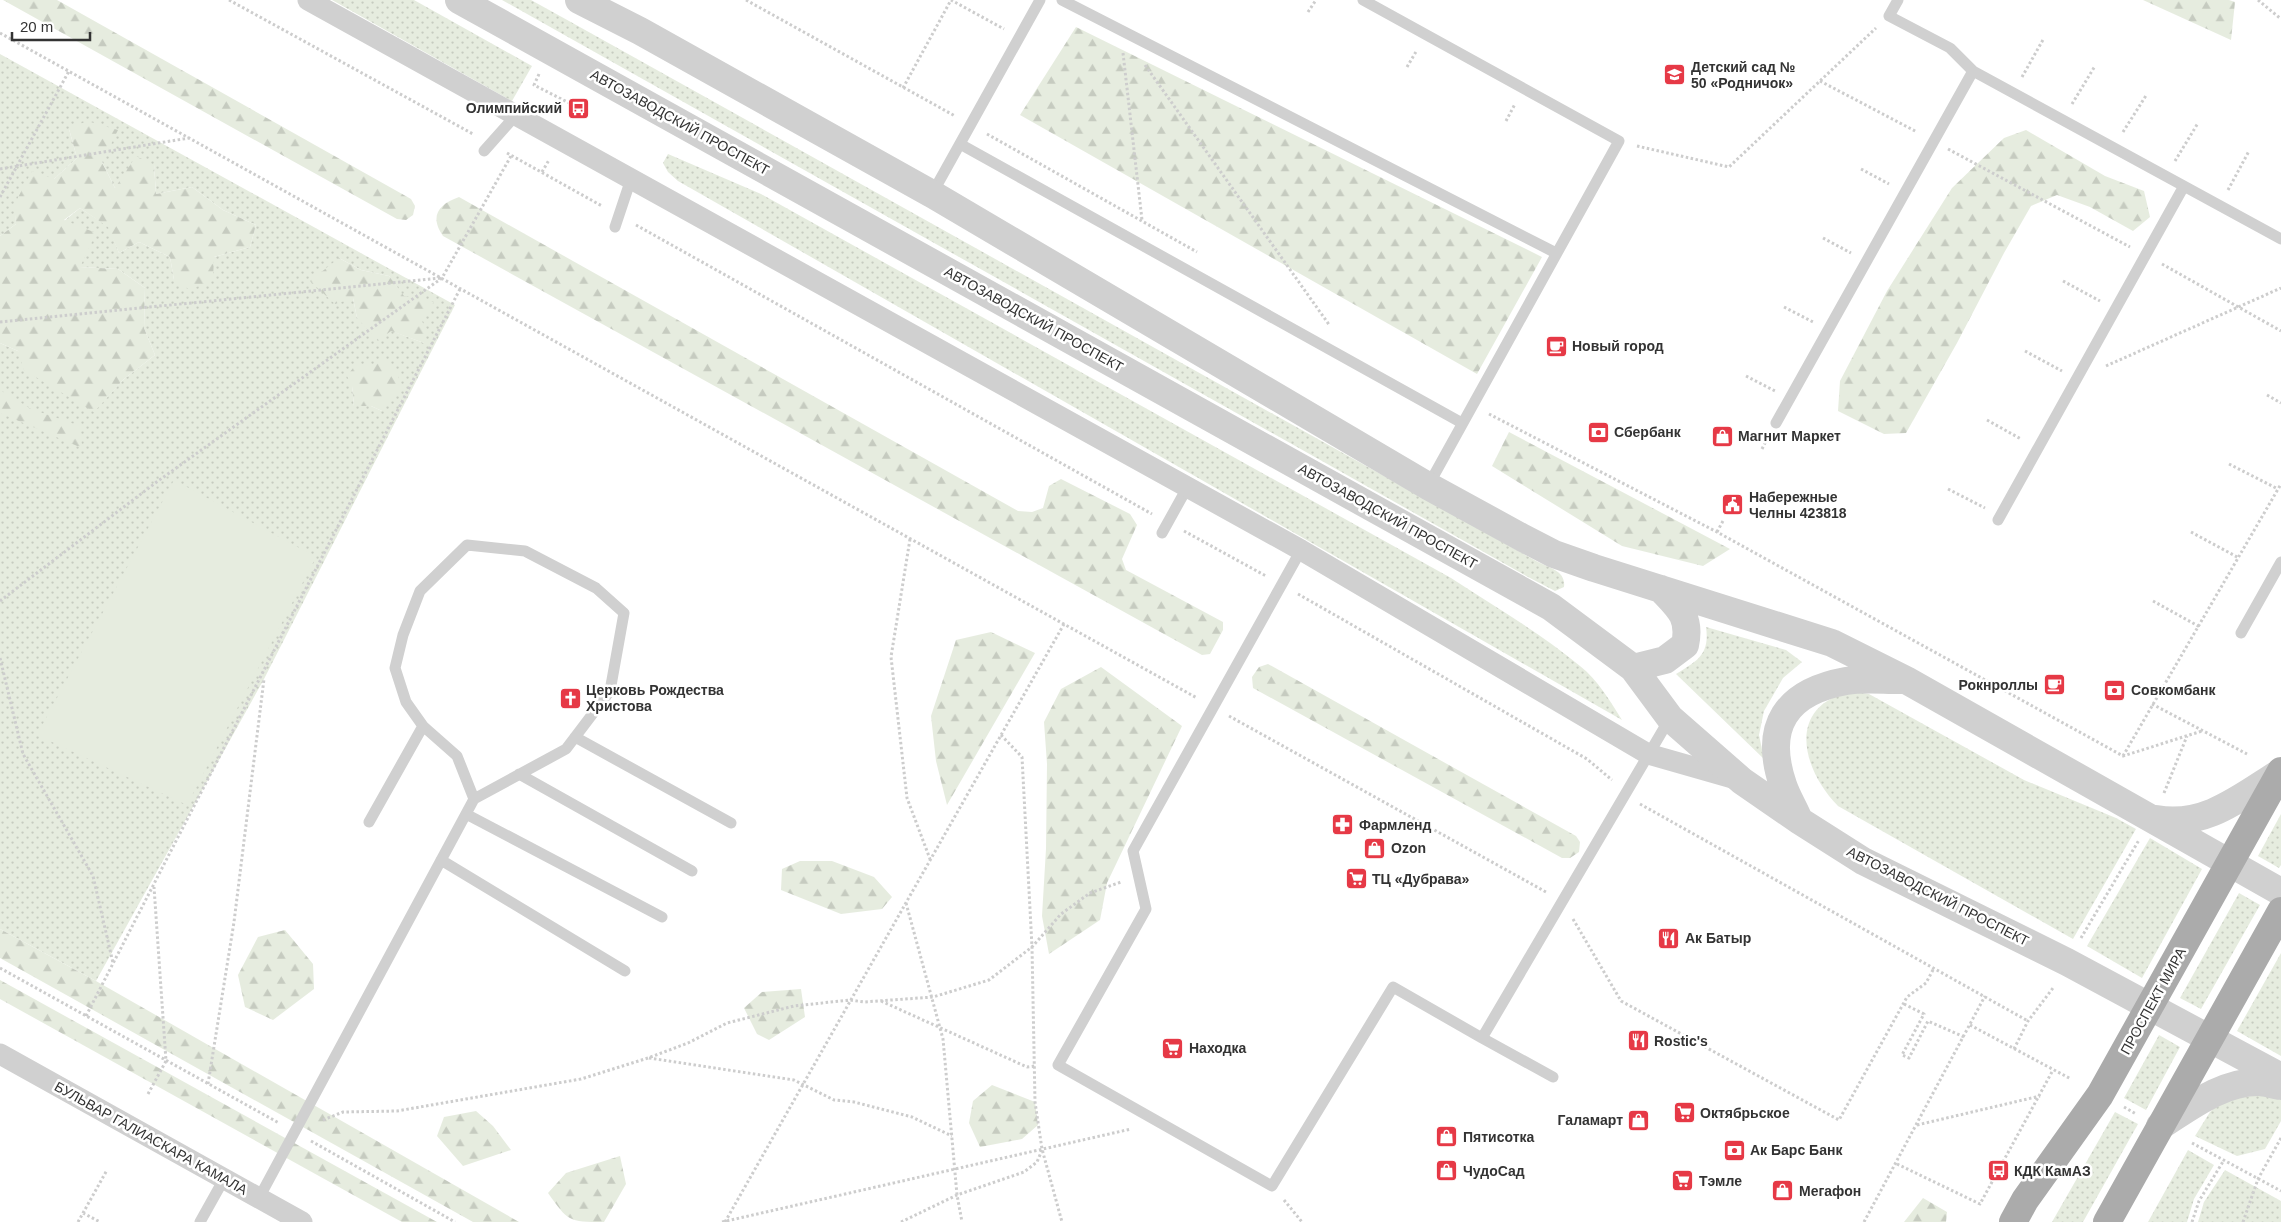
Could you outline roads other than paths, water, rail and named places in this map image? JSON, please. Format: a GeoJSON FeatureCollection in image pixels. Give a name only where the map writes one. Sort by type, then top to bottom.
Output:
{"type":"FeatureCollection","features":[{"type":"Feature","properties":{"kind":"main road","name":"ПРОСПЕКТ МИРА"},"geometry":{"type":"LineString","coordinates":[[2013,1222],[2025,1200],[2100,1095],[2231,864],[2281,771]]}},
{"type":"Feature","properties":{"kind":"main road"},"geometry":{"type":"LineString","coordinates":[[2107,1222],[2151,1122],[2210,1038],[2281,911]]}},
{"type":"Feature","properties":{"kind":"street"},"geometry":{"type":"LineString","coordinates":[[308,0],[1301,550],[1648,754],[1742,781]]}},
{"type":"Feature","properties":{"kind":"street","name":"АВТОЗАВОДСКИЙ ПРОСПЕКТ"},"geometry":{"type":"LineString","coordinates":[[459,0],[1551,607],[1633,668],[1670,718],[1742,781],[1800,821],[1863,861],[2050,953],[2281,1077]]}},
{"type":"Feature","properties":{"kind":"street"},"geometry":{"type":"LineString","coordinates":[[579,0],[640,31],[932,194],[1428,486],[1554,554],[1832,643],[1906,680],[2152,816],[2281,892]]}},
{"type":"Feature","properties":{"kind":"street"},"geometry":{"type":"LineString","coordinates":[[1633,668],[1665,660],[1685,645],[1688,634],[1684,614],[1661,588]]}},
{"type":"Feature","properties":{"kind":"street"},"geometry":{"type":"LineString","coordinates":[[1800,821],[1784,785],[1776,758],[1778,729],[1792,704],[1814,689],[1848,680],[1906,680]]}},
{"type":"Feature","properties":{"kind":"street"},"geometry":{"type":"LineString","coordinates":[[2152,816],[2174,822],[2202,818],[2233,803],[2281,771]]}},
{"type":"Feature","properties":{"kind":"street","name":"БУЛЬВАР ГАЛИАСКАРА КАМАЛА"},"geometry":{"type":"LineString","coordinates":[[0,1054],[302,1222]]}},
{"type":"Feature","properties":{"kind":"street"},"geometry":{"type":"LineString","coordinates":[[2151,1122],[2231,1086],[2259,1082],[2281,1086]]}},
{"type":"Feature","properties":{"kind":"lane"},"geometry":{"type":"LineString","coordinates":[[932,194],[1040,0]]}},
{"type":"Feature","properties":{"kind":"lane"},"geometry":{"type":"LineString","coordinates":[[1062,0],[1556,253]]}},
{"type":"Feature","properties":{"kind":"lane"},"geometry":{"type":"LineString","coordinates":[[1363,0],[1619,141],[1428,486]]}},
{"type":"Feature","properties":{"kind":"lane"},"geometry":{"type":"LineString","coordinates":[[1898,0],[1889,16],[1950,48],[1973,71],[2281,239]]}},
{"type":"Feature","properties":{"kind":"lane"},"geometry":{"type":"LineString","coordinates":[[1776,423],[1973,71]]}},
{"type":"Feature","properties":{"kind":"lane"},"geometry":{"type":"LineString","coordinates":[[487,147],[516,115]]}},
{"type":"Feature","properties":{"kind":"lane"},"geometry":{"type":"LineString","coordinates":[[960,144],[1462,423]]}},
{"type":"Feature","properties":{"kind":"lane"},"geometry":{"type":"LineString","coordinates":[[617,221],[631,179]]}},
{"type":"Feature","properties":{"kind":"lane"},"geometry":{"type":"LineString","coordinates":[[1999,518],[2184,186]]}},
{"type":"Feature","properties":{"kind":"lane"},"geometry":{"type":"LineString","coordinates":[[1162,533],[1187,488]]}},
{"type":"Feature","properties":{"kind":"lane"},"geometry":{"type":"LineString","coordinates":[[259,1198],[474,799],[566,749],[610,691],[624,613],[596,588],[525,551],[468,545],[420,591],[395,668],[406,702],[423,726],[456,756],[474,799]]}},
{"type":"Feature","properties":{"kind":"lane"},"geometry":{"type":"LineString","coordinates":[[1301,550],[1133,851],[1146,909],[1058,1065],[1272,1186],[1392,987],[1553,1077]]}},
{"type":"Feature","properties":{"kind":"lane"},"geometry":{"type":"LineString","coordinates":[[2242,634],[2281,562]]}},
{"type":"Feature","properties":{"kind":"lane"},"geometry":{"type":"LineString","coordinates":[[1482,1038],[1670,718]]}},
{"type":"Feature","properties":{"kind":"lane"},"geometry":{"type":"LineString","coordinates":[[369,822],[423,726]]}},
{"type":"Feature","properties":{"kind":"lane"},"geometry":{"type":"LineString","coordinates":[[576,737],[731,822]]}},
{"type":"Feature","properties":{"kind":"lane"},"geometry":{"type":"LineString","coordinates":[[519,774],[692,871]]}},
{"type":"Feature","properties":{"kind":"lane"},"geometry":{"type":"LineString","coordinates":[[466,814],[662,917]]}},
{"type":"Feature","properties":{"kind":"lane"},"geometry":{"type":"LineString","coordinates":[[441,860],[625,971]]}},
{"type":"Feature","properties":{"kind":"lane"},"geometry":{"type":"LineString","coordinates":[[200,1222],[224,1179]]}},
{"type":"Feature","properties":{"kind":"place","name":"Детский сад № 50 «Родничок»"},"geometry":{"type":"Point","coordinates":[1675,75]}},
{"type":"Feature","properties":{"kind":"place","name":"Олимпийский"},"geometry":{"type":"Point","coordinates":[578,108]}},
{"type":"Feature","properties":{"kind":"place","name":"Новый город"},"geometry":{"type":"Point","coordinates":[1556,346]}},
{"type":"Feature","properties":{"kind":"place","name":"Сбербанк"},"geometry":{"type":"Point","coordinates":[1598,432]}},
{"type":"Feature","properties":{"kind":"place","name":"Магнит Маркет"},"geometry":{"type":"Point","coordinates":[1722,436]}},
{"type":"Feature","properties":{"kind":"place","name":"Набережные Челны 423818"},"geometry":{"type":"Point","coordinates":[1733,505]}},
{"type":"Feature","properties":{"kind":"place","name":"Рокнроллы"},"geometry":{"type":"Point","coordinates":[2054,685]}},
{"type":"Feature","properties":{"kind":"place","name":"Совкомбанк"},"geometry":{"type":"Point","coordinates":[2115,690]}},
{"type":"Feature","properties":{"kind":"place","name":"Церковь Рождества Христова"},"geometry":{"type":"Point","coordinates":[570,698]}},
{"type":"Feature","properties":{"kind":"place","name":"Фармленд"},"geometry":{"type":"Point","coordinates":[1343,825]}},
{"type":"Feature","properties":{"kind":"place","name":"Ozon"},"geometry":{"type":"Point","coordinates":[1375,848]}},
{"type":"Feature","properties":{"kind":"place","name":"ТЦ «Дубрава»"},"geometry":{"type":"Point","coordinates":[1356,879]}},
{"type":"Feature","properties":{"kind":"place","name":"Ак Батыр"},"geometry":{"type":"Point","coordinates":[1669,938]}},
{"type":"Feature","properties":{"kind":"place","name":"Rostic's"},"geometry":{"type":"Point","coordinates":[1638,1041]}},
{"type":"Feature","properties":{"kind":"place","name":"Находка"},"geometry":{"type":"Point","coordinates":[1173,1048]}},
{"type":"Feature","properties":{"kind":"place","name":"Октябрьское"},"geometry":{"type":"Point","coordinates":[1684,1113]}},
{"type":"Feature","properties":{"kind":"place","name":"Галамарт"},"geometry":{"type":"Point","coordinates":[1639,1120]}},
{"type":"Feature","properties":{"kind":"place","name":"Пятисотка"},"geometry":{"type":"Point","coordinates":[1447,1137]}},
{"type":"Feature","properties":{"kind":"place","name":"Ак Барс Банк"},"geometry":{"type":"Point","coordinates":[1734,1150]}},
{"type":"Feature","properties":{"kind":"place","name":"ЧудоСад"},"geometry":{"type":"Point","coordinates":[1447,1171]}},
{"type":"Feature","properties":{"kind":"place","name":"КДК КамАЗ"},"geometry":{"type":"Point","coordinates":[1998,1171]}},
{"type":"Feature","properties":{"kind":"place","name":"Тэмле"},"geometry":{"type":"Point","coordinates":[1683,1181]}},
{"type":"Feature","properties":{"kind":"place","name":"Мегафон"},"geometry":{"type":"Point","coordinates":[1783,1191]}}]}
